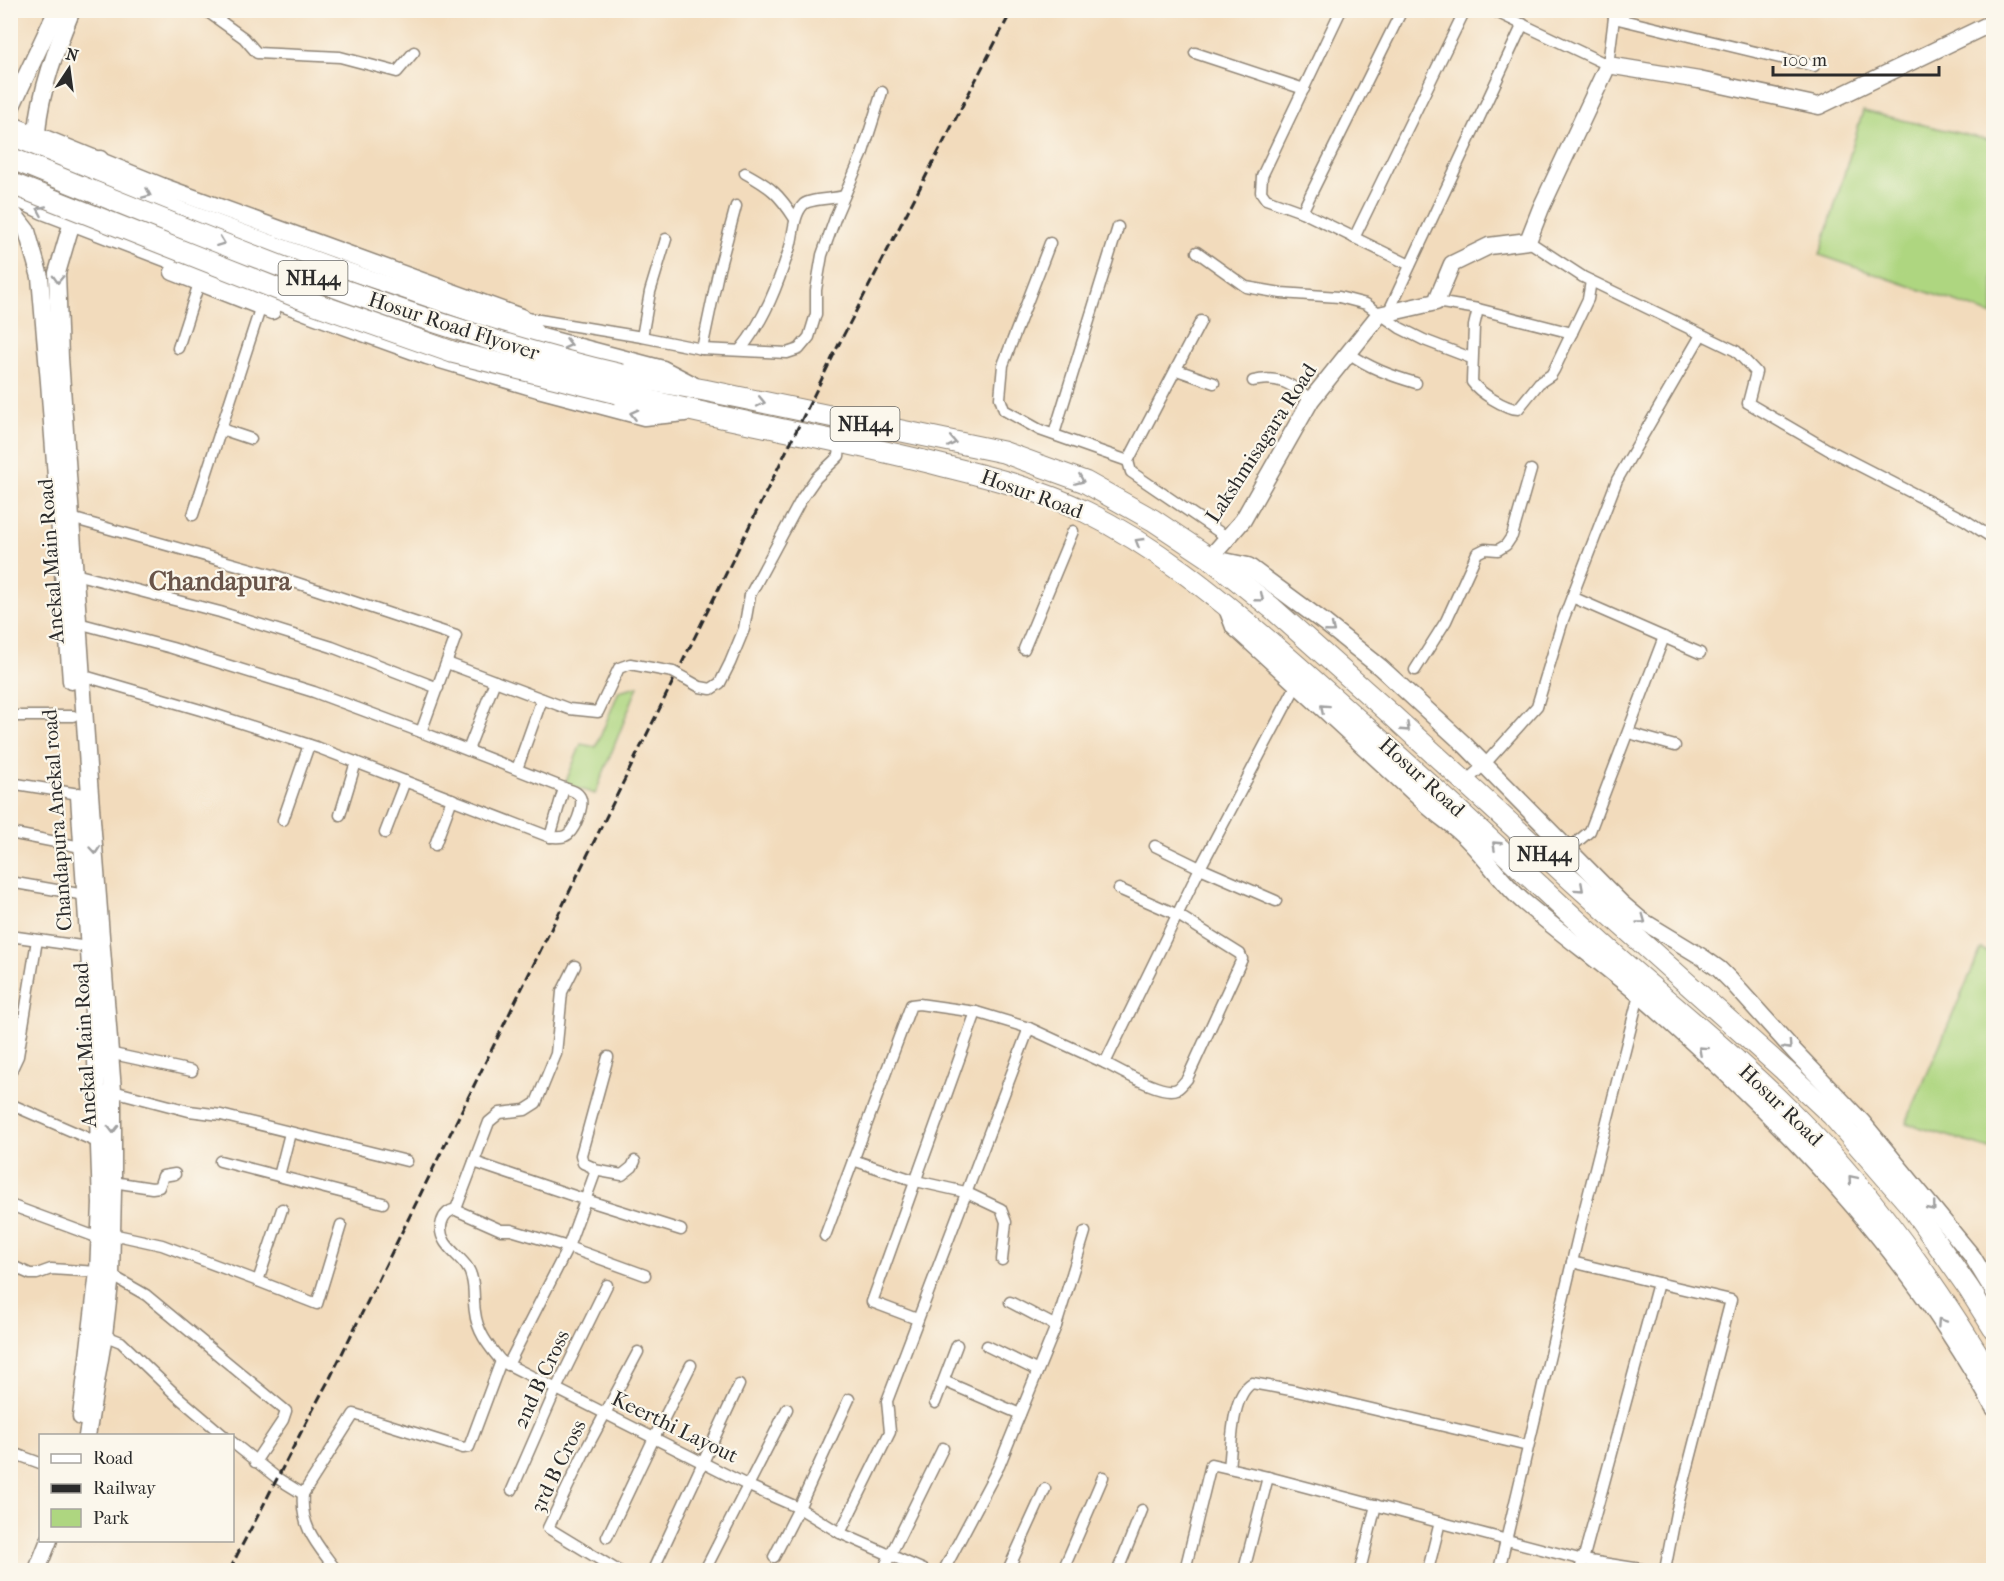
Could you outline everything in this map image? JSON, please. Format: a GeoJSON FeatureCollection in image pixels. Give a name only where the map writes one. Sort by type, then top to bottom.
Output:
{"type":"FeatureCollection","features":[{"type":"Feature","properties":{"kind":"highway","name":"Hosur Road Flyover"},"geometry":{"type":"LineString","coordinates":[[10,158],[424,319],[561,361],[692,412]]}},
{"type":"Feature","properties":{"kind":"highway","name":"Hosur Road Flyover"},"geometry":{"type":"LineString","coordinates":[[10,183],[313,303],[452,352],[620,384],[704,390]]}},
{"type":"Feature","properties":{"kind":"highway","name":"Hosur Road"},"geometry":{"type":"LineString","coordinates":[[704,390],[1003,452],[1085,482],[1153,520],[1210,558],[1272,608],[1465,782],[1561,857],[1832,1115],[1910,1205],[1994,1329]]}},
{"type":"Feature","properties":{"kind":"highway","name":"Hosur Road"},"geometry":{"type":"LineString","coordinates":[[692,412],[841,441],[1009,482],[1085,512],[1142,544],[1188,575],[1294,663],[1813,1134],[1895,1232],[1994,1382]]}},
{"type":"Feature","properties":{"kind":"main road"},"geometry":{"type":"LineString","coordinates":[[10,110],[57,10]]}},
{"type":"Feature","properties":{"kind":"main road"},"geometry":{"type":"LineString","coordinates":[[37,151],[38,120],[58,42],[72,10]]}},
{"type":"Feature","properties":{"kind":"main road"},"geometry":{"type":"LineString","coordinates":[[1384,314],[1436,302],[1452,264],[1489,246],[1528,241],[1541,208],[1608,65],[1818,106],[1994,22]]}},
{"type":"Feature","properties":{"kind":"main road"},"geometry":{"type":"LineString","coordinates":[[10,124],[37,134],[187,212],[340,268],[538,336],[663,369],[704,390]]}},
{"type":"Feature","properties":{"kind":"main road"},"geometry":{"type":"LineString","coordinates":[[10,139],[37,151],[96,165],[164,187],[521,317],[538,336]]}},
{"type":"Feature","properties":{"kind":"main road","name":"Anekal Main Road"},"geometry":{"type":"LineString","coordinates":[[87,1434],[113,1182],[113,1090],[103,1052],[75,574],[65,520],[57,273],[71,227],[96,165]]}},
{"type":"Feature","properties":{"kind":"main road"},"geometry":{"type":"LineString","coordinates":[[10,195],[71,227],[143,259],[316,316],[427,356],[644,417],[692,412]]}},
{"type":"Feature","properties":{"kind":"main road","name":"Chandapura Anekal road"},"geometry":{"type":"LineString","coordinates":[[10,209],[27,231],[40,278],[65,520],[73,716],[88,946],[103,1052],[99,1143],[101,1204],[106,1236]]}},
{"type":"Feature","properties":{"kind":"main road"},"geometry":{"type":"LineString","coordinates":[[169,259],[187,212]]}},
{"type":"Feature","properties":{"kind":"main road"},"geometry":{"type":"LineString","coordinates":[[71,227],[169,259],[261,306],[446,373],[463,367]]}},
{"type":"Feature","properties":{"kind":"main road","name":"Lakshmisagara Road"},"geometry":{"type":"LineString","coordinates":[[1210,558],[1243,520],[1311,400],[1384,314]]}},
{"type":"Feature","properties":{"kind":"main road"},"geometry":{"type":"LineString","coordinates":[[1210,558],[1248,566],[1380,667],[1485,765],[1561,857],[1638,917],[1719,969],[1795,1053],[1862,1122],[1972,1256],[1994,1292]]}},
{"type":"Feature","properties":{"kind":"main road"},"geometry":{"type":"LineString","coordinates":[[1226,606],[1234,627],[1463,835],[1523,902],[1639,995],[1732,1078],[1860,1212],[1913,1281],[1963,1355],[1994,1408]]}},
{"type":"Feature","properties":{"kind":"main road"},"geometry":{"type":"LineString","coordinates":[[78,1434],[98,1333]]}},
{"type":"Feature","properties":{"kind":"main road"},"geometry":{"type":"LineString","coordinates":[[37,1570],[48,1542]]}},
{"type":"Feature","properties":{"kind":"main road"},"geometry":{"type":"LineString","coordinates":[[48,1570],[59,1542]]}},
{"type":"Feature","properties":{"kind":"street"},"geometry":{"type":"LineString","coordinates":[[205,10],[244,38],[257,54],[340,57],[397,72],[414,52]]}},
{"type":"Feature","properties":{"kind":"street"},"geometry":{"type":"LineString","coordinates":[[1341,10],[1262,176],[1261,192],[1266,199],[1302,212],[1410,265]]}},
{"type":"Feature","properties":{"kind":"street"},"geometry":{"type":"LineString","coordinates":[[1302,212],[1402,10]]}},
{"type":"Feature","properties":{"kind":"street"},"geometry":{"type":"LineString","coordinates":[[1354,237],[1465,10]]}},
{"type":"Feature","properties":{"kind":"street"},"geometry":{"type":"LineString","coordinates":[[1492,10],[1608,65],[1614,14],[1814,66]]}},
{"type":"Feature","properties":{"kind":"street"},"geometry":{"type":"LineString","coordinates":[[1384,314],[1410,265],[1522,24]]}},
{"type":"Feature","properties":{"kind":"street"},"geometry":{"type":"LineString","coordinates":[[1195,53],[1304,88]]}},
{"type":"Feature","properties":{"kind":"street"},"geometry":{"type":"LineString","coordinates":[[521,317],[642,337],[702,350],[786,353],[799,349],[809,337],[816,314],[816,290],[822,255],[862,155],[882,92]]}},
{"type":"Feature","properties":{"kind":"street"},"geometry":{"type":"LineString","coordinates":[[746,173],[782,198],[795,219]]}},
{"type":"Feature","properties":{"kind":"street"},"geometry":{"type":"LineString","coordinates":[[740,350],[753,334],[768,306],[791,243],[795,219],[805,204],[813,199],[823,201],[844,196]]}},
{"type":"Feature","properties":{"kind":"street"},"geometry":{"type":"LineString","coordinates":[[702,350],[718,273],[736,206]]}},
{"type":"Feature","properties":{"kind":"street"},"geometry":{"type":"LineString","coordinates":[[1054,434],[1118,227]]}},
{"type":"Feature","properties":{"kind":"street"},"geometry":{"type":"LineString","coordinates":[[642,337],[650,292],[666,239]]}},
{"type":"Feature","properties":{"kind":"street"},"geometry":{"type":"LineString","coordinates":[[1528,241],[1591,281],[1736,351],[1756,372],[1748,404],[1827,449],[1965,520],[1994,539]]}},
{"type":"Feature","properties":{"kind":"street"},"geometry":{"type":"LineString","coordinates":[[1050,243],[1003,365],[1000,398],[1004,410],[1040,430],[1128,461]]}},
{"type":"Feature","properties":{"kind":"street"},"geometry":{"type":"LineString","coordinates":[[1197,252],[1246,287],[1281,293],[1340,297],[1366,304],[1424,340],[1471,358]]}},
{"type":"Feature","properties":{"kind":"street"},"geometry":{"type":"LineString","coordinates":[[178,348],[201,277]]}},
{"type":"Feature","properties":{"kind":"street"},"geometry":{"type":"LineString","coordinates":[[1478,309],[1471,358],[1472,382],[1477,388],[1511,409],[1518,409],[1539,383],[1551,375],[1588,299],[1591,281]]}},
{"type":"Feature","properties":{"kind":"street"},"geometry":{"type":"LineString","coordinates":[[1436,302],[1478,309],[1572,333]]}},
{"type":"Feature","properties":{"kind":"street"},"geometry":{"type":"LineString","coordinates":[[193,515],[261,306]]}},
{"type":"Feature","properties":{"kind":"street"},"geometry":{"type":"LineString","coordinates":[[1201,321],[1128,461],[1131,472],[1228,538]]}},
{"type":"Feature","properties":{"kind":"street"},"geometry":{"type":"LineString","coordinates":[[1465,782],[1485,765],[1537,706],[1572,597],[1617,480],[1701,335]]}},
{"type":"Feature","properties":{"kind":"street"},"geometry":{"type":"LineString","coordinates":[[1349,353],[1359,361],[1390,375],[1416,383]]}},
{"type":"Feature","properties":{"kind":"street"},"geometry":{"type":"LineString","coordinates":[[1177,370],[1214,383]]}},
{"type":"Feature","properties":{"kind":"street"},"geometry":{"type":"LineString","coordinates":[[1253,381],[1267,377],[1284,381],[1311,400]]}},
{"type":"Feature","properties":{"kind":"street"},"geometry":{"type":"LineString","coordinates":[[221,429],[251,439]]}},
{"type":"Feature","properties":{"kind":"street"},"geometry":{"type":"LineString","coordinates":[[447,663],[569,709],[598,712],[619,668],[630,664],[673,672],[700,687],[711,689],[720,684],[744,629],[750,595],[802,498],[816,478],[839,456],[841,441]]}},
{"type":"Feature","properties":{"kind":"street"},"geometry":{"type":"LineString","coordinates":[[1415,670],[1446,621],[1477,553],[1485,549],[1498,550],[1506,545],[1512,536],[1531,470]]}},
{"type":"Feature","properties":{"kind":"street"},"geometry":{"type":"LineString","coordinates":[[65,520],[273,574],[456,636],[421,732]]}},
{"type":"Feature","properties":{"kind":"street"},"geometry":{"type":"LineString","coordinates":[[1024,649],[1073,531]]}},
{"type":"Feature","properties":{"kind":"street"},"geometry":{"type":"LineString","coordinates":[[75,574],[220,612],[332,647],[438,688]]}},
{"type":"Feature","properties":{"kind":"street"},"geometry":{"type":"LineString","coordinates":[[1572,597],[1700,653]]}},
{"type":"Feature","properties":{"kind":"street"},"geometry":{"type":"LineString","coordinates":[[78,623],[172,648],[314,692],[574,791],[582,802],[574,828],[569,835],[550,837],[309,745],[81,675]]}},
{"type":"Feature","properties":{"kind":"street"},"geometry":{"type":"LineString","coordinates":[[1561,857],[1590,831],[1664,638]]}},
{"type":"Feature","properties":{"kind":"street"},"geometry":{"type":"LineString","coordinates":[[468,750],[495,681]]}},
{"type":"Feature","properties":{"kind":"street"},"geometry":{"type":"LineString","coordinates":[[1105,1064],[1200,868],[1297,684]]}},
{"type":"Feature","properties":{"kind":"street"},"geometry":{"type":"LineString","coordinates":[[517,769],[542,699]]}},
{"type":"Feature","properties":{"kind":"street"},"geometry":{"type":"LineString","coordinates":[[10,716],[73,716]]}},
{"type":"Feature","properties":{"kind":"street"},"geometry":{"type":"LineString","coordinates":[[1629,733],[1675,746]]}},
{"type":"Feature","properties":{"kind":"street"},"geometry":{"type":"LineString","coordinates":[[283,820],[309,745]]}},
{"type":"Feature","properties":{"kind":"street"},"geometry":{"type":"LineString","coordinates":[[340,815],[356,762]]}},
{"type":"Feature","properties":{"kind":"street"},"geometry":{"type":"LineString","coordinates":[[385,833],[405,781]]}},
{"type":"Feature","properties":{"kind":"street"},"geometry":{"type":"LineString","coordinates":[[10,783],[79,794]]}},
{"type":"Feature","properties":{"kind":"street"},"geometry":{"type":"LineString","coordinates":[[550,837],[564,788]]}},
{"type":"Feature","properties":{"kind":"street"},"geometry":{"type":"LineString","coordinates":[[435,844],[452,799]]}},
{"type":"Feature","properties":{"kind":"street"},"geometry":{"type":"LineString","coordinates":[[10,833],[81,847]]}},
{"type":"Feature","properties":{"kind":"street"},"geometry":{"type":"LineString","coordinates":[[1155,846],[1276,901]]}},
{"type":"Feature","properties":{"kind":"street"},"geometry":{"type":"LineString","coordinates":[[10,882],[85,895]]}},
{"type":"Feature","properties":{"kind":"street"},"geometry":{"type":"LineString","coordinates":[[825,1236],[911,1005],[919,1004],[976,1012],[1029,1028],[1154,1086],[1168,1090],[1177,1089],[1187,1079],[1242,959],[1240,954],[1178,915],[1119,889]]}},
{"type":"Feature","properties":{"kind":"street"},"geometry":{"type":"LineString","coordinates":[[10,936],[88,946]]}},
{"type":"Feature","properties":{"kind":"street"},"geometry":{"type":"LineString","coordinates":[[10,1073],[18,1056],[37,940]]}},
{"type":"Feature","properties":{"kind":"street"},"geometry":{"type":"LineString","coordinates":[[456,1209],[489,1122],[500,1113],[525,1110],[536,1103],[556,1054],[562,992],[575,966]]}},
{"type":"Feature","properties":{"kind":"street"},"geometry":{"type":"LineString","coordinates":[[1499,1570],[1572,1262],[1639,995]]}},
{"type":"Feature","properties":{"kind":"street"},"geometry":{"type":"LineString","coordinates":[[917,1319],[872,1302],[976,1012]]}},
{"type":"Feature","properties":{"kind":"street"},"geometry":{"type":"LineString","coordinates":[[840,1533],[890,1432],[887,1401],[1029,1028]]}},
{"type":"Feature","properties":{"kind":"street"},"geometry":{"type":"LineString","coordinates":[[103,1052],[192,1071]]}},
{"type":"Feature","properties":{"kind":"street"},"geometry":{"type":"LineString","coordinates":[[608,1057],[581,1160],[594,1170],[622,1175],[632,1167],[635,1161]]}},
{"type":"Feature","properties":{"kind":"street"},"geometry":{"type":"LineString","coordinates":[[113,1090],[189,1111],[220,1115],[407,1161]]}},
{"type":"Feature","properties":{"kind":"street"},"geometry":{"type":"LineString","coordinates":[[10,1104],[99,1143]]}},
{"type":"Feature","properties":{"kind":"street"},"geometry":{"type":"LineString","coordinates":[[279,1176],[290,1132]]}},
{"type":"Feature","properties":{"kind":"street"},"geometry":{"type":"LineString","coordinates":[[853,1160],[916,1181],[965,1192],[1001,1209],[1006,1222],[1002,1260]]}},
{"type":"Feature","properties":{"kind":"street"},"geometry":{"type":"LineString","coordinates":[[220,1161],[383,1203]]}},
{"type":"Feature","properties":{"kind":"street"},"geometry":{"type":"LineString","coordinates":[[474,1162],[681,1230]]}},
{"type":"Feature","properties":{"kind":"street"},"geometry":{"type":"LineString","coordinates":[[334,1570],[307,1528],[302,1507],[303,1494],[354,1414],[459,1448],[469,1447],[504,1363],[568,1247],[586,1200],[594,1170]]}},
{"type":"Feature","properties":{"kind":"street"},"geometry":{"type":"LineString","coordinates":[[113,1182],[152,1188],[159,1187],[163,1176],[175,1174]]}},
{"type":"Feature","properties":{"kind":"street"},"geometry":{"type":"LineString","coordinates":[[10,1205],[106,1236],[162,1245],[317,1304],[341,1226]]}},
{"type":"Feature","properties":{"kind":"street"},"geometry":{"type":"LineString","coordinates":[[258,1281],[282,1209]]}},
{"type":"Feature","properties":{"kind":"street"},"geometry":{"type":"LineString","coordinates":[[504,1363],[481,1334],[475,1314],[470,1272],[462,1259],[445,1242],[441,1230],[442,1219],[449,1210],[456,1209],[501,1230],[511,1230],[568,1247],[645,1275]]}},
{"type":"Feature","properties":{"kind":"street"},"geometry":{"type":"LineString","coordinates":[[944,1570],[999,1466],[1036,1370],[1056,1326],[1085,1232]]}},
{"type":"Feature","properties":{"kind":"street"},"geometry":{"type":"LineString","coordinates":[[1572,1262],[1731,1300],[1677,1513],[1665,1570]]}},
{"type":"Feature","properties":{"kind":"street"},"geometry":{"type":"LineString","coordinates":[[10,1265],[30,1274],[51,1269],[104,1274],[146,1295],[286,1411],[283,1420],[255,1462]]}},
{"type":"Feature","properties":{"kind":"street"},"geometry":{"type":"LineString","coordinates":[[1581,1565],[1658,1283]]}},
{"type":"Feature","properties":{"kind":"street","name":"2nd B Cross"},"geometry":{"type":"LineString","coordinates":[[512,1490],[556,1389],[607,1285]]}},
{"type":"Feature","properties":{"kind":"street"},"geometry":{"type":"LineString","coordinates":[[1010,1302],[1056,1326]]}},
{"type":"Feature","properties":{"kind":"street"},"geometry":{"type":"LineString","coordinates":[[98,1333],[121,1342],[177,1396],[222,1434]]}},
{"type":"Feature","properties":{"kind":"street"},"geometry":{"type":"LineString","coordinates":[[935,1403],[957,1345]]}},
{"type":"Feature","properties":{"kind":"street"},"geometry":{"type":"LineString","coordinates":[[987,1346],[1036,1370]]}},
{"type":"Feature","properties":{"kind":"street"},"geometry":{"type":"LineString","coordinates":[[605,1414],[638,1352]]}},
{"type":"Feature","properties":{"kind":"street","name":"Keerthi Layout"},"geometry":{"type":"LineString","coordinates":[[504,1363],[749,1486],[799,1508],[840,1533],[924,1570]]}},
{"type":"Feature","properties":{"kind":"street"},"geometry":{"type":"LineString","coordinates":[[607,1537],[691,1365]]}},
{"type":"Feature","properties":{"kind":"street"},"geometry":{"type":"LineString","coordinates":[[944,1380],[1020,1414]]}},
{"type":"Feature","properties":{"kind":"street"},"geometry":{"type":"LineString","coordinates":[[1228,1468],[1239,1399],[1245,1388],[1252,1383],[1296,1391],[1528,1446]]}},
{"type":"Feature","properties":{"kind":"street"},"geometry":{"type":"LineString","coordinates":[[653,1570],[740,1385]]}},
{"type":"Feature","properties":{"kind":"street"},"geometry":{"type":"LineString","coordinates":[[774,1557],[849,1399]]}},
{"type":"Feature","properties":{"kind":"street"},"geometry":{"type":"LineString","coordinates":[[705,1570],[786,1409]]}},
{"type":"Feature","properties":{"kind":"street","name":"3rd B Cross"},"geometry":{"type":"LineString","coordinates":[[605,1414],[548,1528],[617,1570]]}},
{"type":"Feature","properties":{"kind":"street"},"geometry":{"type":"LineString","coordinates":[[234,1444],[255,1462],[303,1494]]}},
{"type":"Feature","properties":{"kind":"street"},"geometry":{"type":"LineString","coordinates":[[883,1570],[943,1448]]}},
{"type":"Feature","properties":{"kind":"street"},"geometry":{"type":"LineString","coordinates":[[10,1452],[39,1463]]}},
{"type":"Feature","properties":{"kind":"street"},"geometry":{"type":"LineString","coordinates":[[1185,1570],[1211,1464],[1506,1540],[1581,1565],[1647,1570]]}},
{"type":"Feature","properties":{"kind":"street"},"geometry":{"type":"LineString","coordinates":[[1244,1570],[1268,1477]]}},
{"type":"Feature","properties":{"kind":"street"},"geometry":{"type":"LineString","coordinates":[[1063,1570],[1103,1478]]}},
{"type":"Feature","properties":{"kind":"street"},"geometry":{"type":"LineString","coordinates":[[1008,1570],[1045,1489]]}},
{"type":"Feature","properties":{"kind":"street"},"geometry":{"type":"LineString","coordinates":[[1360,1570],[1376,1505]]}},
{"type":"Feature","properties":{"kind":"street"},"geometry":{"type":"LineString","coordinates":[[1118,1570],[1142,1510]]}},
{"type":"Feature","properties":{"kind":"street"},"geometry":{"type":"LineString","coordinates":[[1428,1570],[1440,1522]]}},
{"type":"Feature","properties":{"kind":"green space"},"geometry":{"type":"Polygon","coordinates":[[[1863,111],[1993,141],[1993,315],[1820,255],[1863,111]]]}},
{"type":"Feature","properties":{"kind":"green space"},"geometry":{"type":"Polygon","coordinates":[[[638,686],[595,794],[565,784],[581,744],[596,747],[619,691],[638,686]]]}},
{"type":"Feature","properties":{"kind":"green space"},"geometry":{"type":"Polygon","coordinates":[[[1981,949],[1993,954],[1993,1150],[1906,1123],[1981,949]]]}},
{"type":"Feature","properties":{"kind":"railway"},"geometry":{"type":"LineString","coordinates":[[230,1570],[330,1378],[840,342],[1012,10]]}},
{"type":"Feature","properties":{"kind":"district","name":"Chandapura"},"geometry":{"type":"Point","coordinates":[220,581]}}]}
